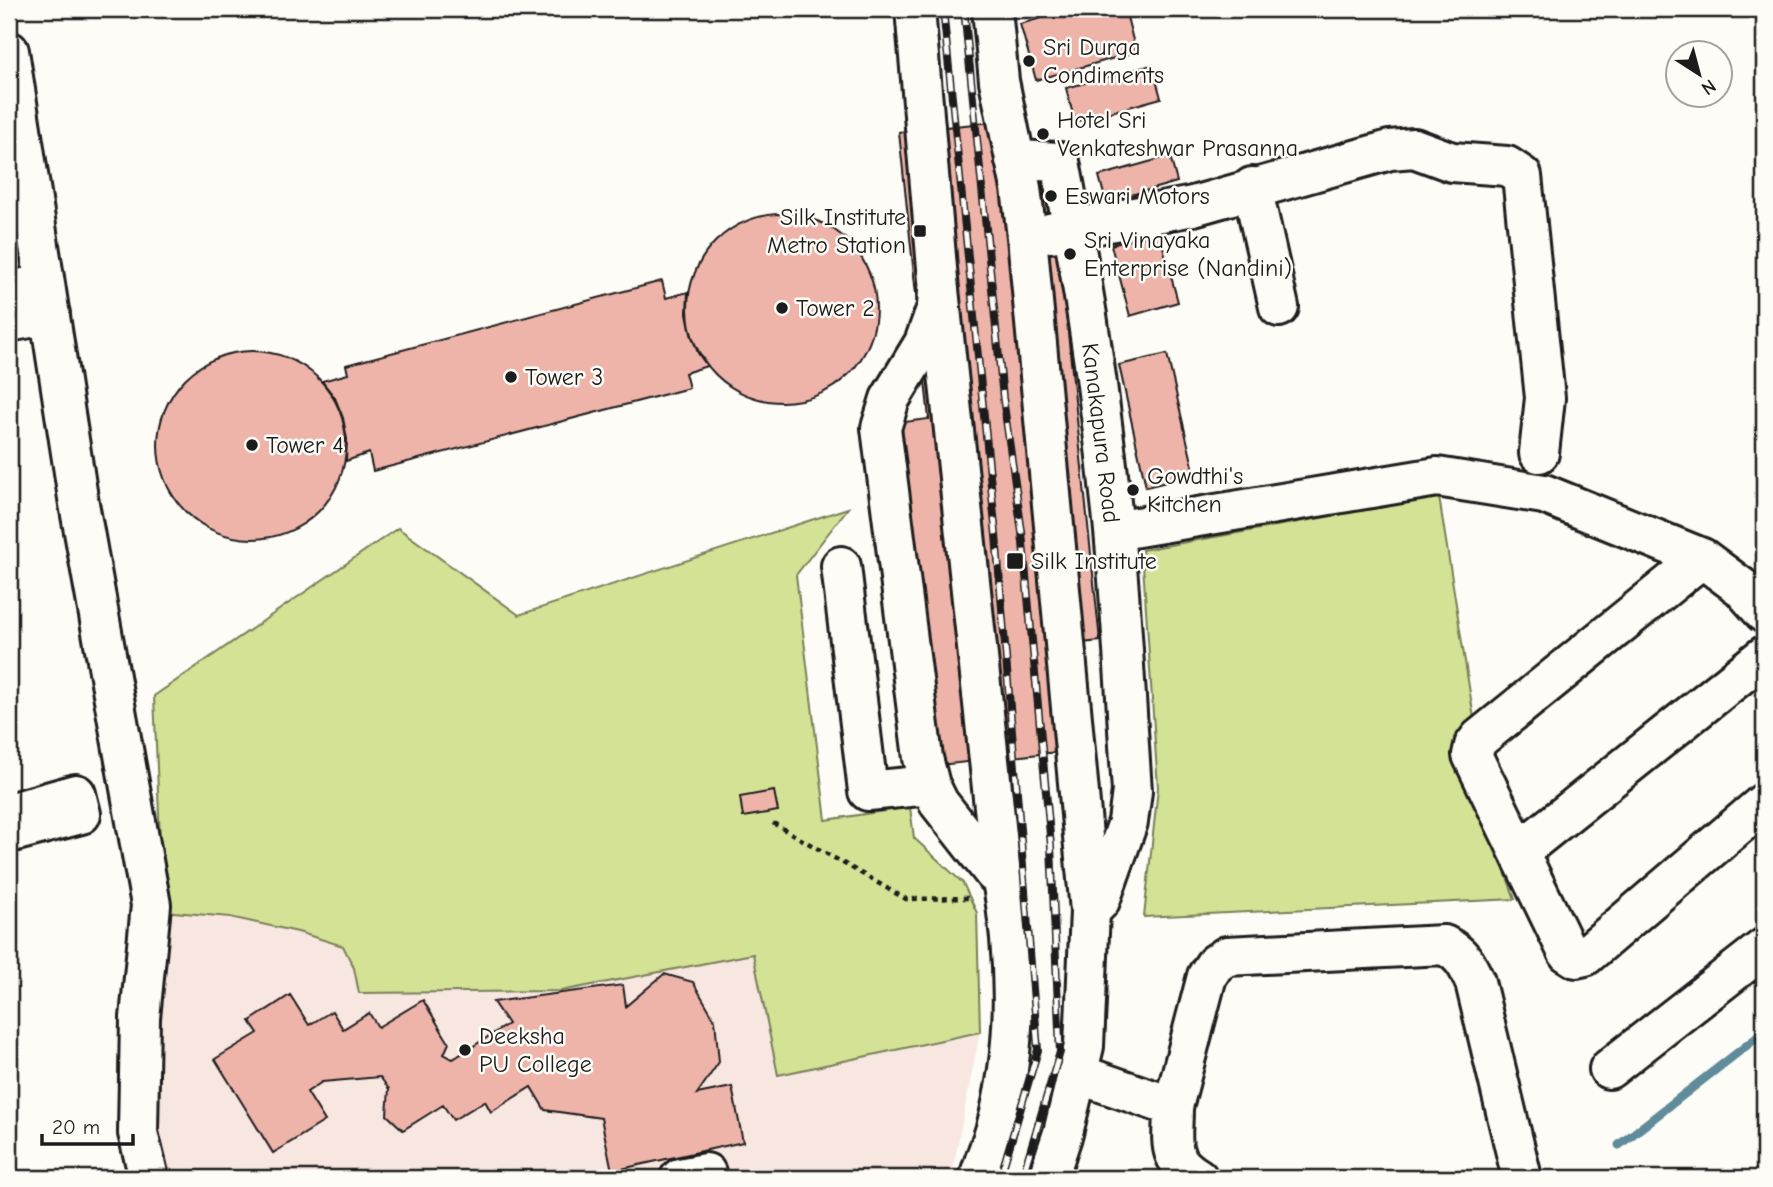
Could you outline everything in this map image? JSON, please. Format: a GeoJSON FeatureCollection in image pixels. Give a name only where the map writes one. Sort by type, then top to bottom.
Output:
{"type":"FeatureCollection","features":[{"type":"Feature","properties":{"kind":"main road"},"geometry":{"type":"LineString","coordinates":[[915,9],[938,280],[1002,879],[1012,948],[1012,1015],[1004,1091],[996,1128],[979,1178]]}},
{"type":"Feature","properties":{"kind":"main road","name":"Kanakapura Road"},"geometry":{"type":"LineString","coordinates":[[992,9],[999,81],[1027,237],[1090,911],[1084,1046],[1052,1176]]}},
{"type":"Feature","properties":{"kind":"main road"},"geometry":{"type":"LineString","coordinates":[[9,51],[34,296],[78,498],[151,905],[140,1018],[138,1133],[149,1178]]}},
{"type":"Feature","properties":{"kind":"main road"},"geometry":{"type":"LineString","coordinates":[[1027,237],[1192,206],[1390,150],[1414,148],[1452,162],[1507,166],[1522,176],[1545,398],[1539,453]]}},
{"type":"Feature","properties":{"kind":"main road","name":"Kanakapura Road"},"geometry":{"type":"LineString","coordinates":[[1015,160],[1060,162],[1094,366],[1114,531],[1132,791],[1128,822],[1100,901],[1090,911]]}},
{"type":"Feature","properties":{"kind":"main road"},"geometry":{"type":"LineString","coordinates":[[1252,187],[1279,307]]}},
{"type":"Feature","properties":{"kind":"main road"},"geometry":{"type":"LineString","coordinates":[[938,280],[937,307],[924,343],[890,400],[881,428],[921,746],[930,785],[939,803],[994,873],[1002,879]]}},
{"type":"Feature","properties":{"kind":"main road"},"geometry":{"type":"LineString","coordinates":[[9,322],[34,296]]}},
{"type":"Feature","properties":{"kind":"main road"},"geometry":{"type":"LineString","coordinates":[[1114,531],[1437,478],[1544,494],[1702,558],[1756,589]]}},
{"type":"Feature","properties":{"kind":"main road"},"geometry":{"type":"LineString","coordinates":[[1702,558],[1480,738],[1472,755],[1568,953],[1576,958],[1585,956],[1764,803]]}},
{"type":"Feature","properties":{"kind":"main road"},"geometry":{"type":"LineString","coordinates":[[841,566],[868,791],[930,785]]}},
{"type":"Feature","properties":{"kind":"main road"},"geometry":{"type":"LineString","coordinates":[[1519,852],[1764,656]]}},
{"type":"Feature","properties":{"kind":"main road"},"geometry":{"type":"LineString","coordinates":[[9,813],[76,794],[81,814],[9,833]]}},
{"type":"Feature","properties":{"kind":"main road"},"geometry":{"type":"LineString","coordinates":[[1198,1178],[1183,1169],[1175,1158],[1173,1107],[1207,976],[1215,964],[1227,956],[1444,945],[1458,952],[1466,961],[1475,982],[1522,1178]]}},
{"type":"Feature","properties":{"kind":"main road"},"geometry":{"type":"LineString","coordinates":[[1609,1069],[1764,948]]}},
{"type":"Feature","properties":{"kind":"main road"},"geometry":{"type":"LineString","coordinates":[[1078,1074],[1173,1107]]}},
{"type":"Feature","properties":{"kind":"path"},"geometry":{"type":"LineString","coordinates":[[773,823],[906,898],[970,898],[1002,879]]}},
{"type":"Feature","properties":{"kind":"shaded area","name":"Deeksha PU College"},"geometry":{"type":"Polygon","coordinates":[[[163,911],[230,917],[298,932],[344,946],[354,968],[359,993],[561,991],[753,954],[778,1075],[980,1032],[951,1178],[162,1178],[156,1150],[156,1068],[161,1025],[163,911]]]}},
{"type":"Feature","properties":{"kind":"green space"},"geometry":{"type":"Polygon","coordinates":[[[1439,497],[1476,731],[1454,737],[1515,899],[1144,917],[1158,788],[1142,550],[1439,497]]]}},
{"type":"Feature","properties":{"kind":"green space"},"geometry":{"type":"Polygon","coordinates":[[[848,508],[796,575],[826,820],[910,807],[914,838],[963,883],[977,913],[980,1032],[778,1075],[753,954],[561,991],[359,993],[354,968],[343,946],[298,932],[230,917],[163,911],[154,696],[398,528],[519,615],[848,508]]]}},
{"type":"Feature","properties":{"kind":"building"},"geometry":{"type":"Polygon","coordinates":[[[1074,9],[1125,9],[1136,52],[1036,80],[1020,24],[1074,9]]]}},
{"type":"Feature","properties":{"kind":"building"},"geometry":{"type":"Polygon","coordinates":[[[1152,65],[1161,98],[1075,122],[1066,88],[1152,65]]]}},
{"type":"Feature","properties":{"kind":"building"},"geometry":{"type":"Polygon","coordinates":[[[1002,121],[1052,178],[1100,641],[1064,645],[1075,750],[931,766],[896,423],[929,419],[899,132],[1002,121]]]}},
{"type":"Feature","properties":{"kind":"building"},"geometry":{"type":"Polygon","coordinates":[[[1170,156],[1177,182],[1106,202],[1099,176],[1170,156]]]}},
{"type":"Feature","properties":{"kind":"building","name":"Tower 2"},"geometry":{"type":"Polygon","coordinates":[[[782,214],[800,215],[818,221],[849,241],[869,272],[875,290],[875,326],[869,344],[849,375],[818,395],[800,401],[782,402],[764,401],[746,395],[715,375],[695,344],[689,326],[688,308],[689,290],[695,272],[715,241],[746,221],[764,215],[782,214]]]}},
{"type":"Feature","properties":{"kind":"building"},"geometry":{"type":"Polygon","coordinates":[[[1159,232],[1178,302],[1130,316],[1111,245],[1159,232]]]}},
{"type":"Feature","properties":{"kind":"building","name":"Tower 3"},"geometry":{"type":"Polygon","coordinates":[[[662,281],[666,298],[688,292],[687,313],[691,334],[698,353],[707,366],[685,373],[689,388],[373,471],[369,453],[346,461],[347,439],[343,418],[335,398],[322,381],[348,374],[346,365],[662,281]]]}},
{"type":"Feature","properties":{"kind":"building","name":"Tower 4"},"geometry":{"type":"Polygon","coordinates":[[[252,351],[270,352],[288,358],[319,378],[339,409],[345,427],[345,463],[339,481],[319,512],[288,532],[270,538],[252,539],[234,538],[216,532],[185,512],[165,481],[159,463],[158,445],[159,427],[165,409],[185,378],[216,358],[234,352],[252,351]]]}},
{"type":"Feature","properties":{"kind":"building"},"geometry":{"type":"Polygon","coordinates":[[[1167,354],[1195,475],[1146,487],[1119,365],[1167,354]]]}},
{"type":"Feature","properties":{"kind":"building"},"geometry":{"type":"Polygon","coordinates":[[[774,791],[778,811],[743,817],[740,797],[774,791]]]}},
{"type":"Feature","properties":{"kind":"building"},"geometry":{"type":"Polygon","coordinates":[[[664,974],[693,982],[715,1020],[719,1062],[697,1094],[732,1087],[743,1142],[612,1171],[601,1118],[545,1110],[531,1087],[491,1112],[485,1101],[453,1120],[443,1105],[403,1130],[387,1115],[389,1089],[380,1077],[322,1082],[307,1092],[325,1121],[273,1153],[215,1059],[258,1033],[250,1021],[290,995],[309,1025],[332,1011],[343,1029],[369,1013],[378,1027],[423,1000],[449,1043],[444,1054],[453,1059],[508,1024],[493,1002],[623,985],[626,1006],[664,974]]]}},
{"type":"Feature","properties":{"kind":"waterway"},"geometry":{"type":"LineString","coordinates":[[1619,1145],[1764,1032]]}},
{"type":"Feature","properties":{"kind":"railway"},"geometry":{"type":"LineString","coordinates":[[943,9],[996,535],[1038,1050],[1000,1178]]}},
{"type":"Feature","properties":{"kind":"railway"},"geometry":{"type":"LineString","coordinates":[[964,9],[1003,398],[1022,532],[1051,846],[1060,1052],[1022,1178]]}},
{"type":"Feature","properties":{"kind":"place","name":"Sri Durga Condiments"},"geometry":{"type":"Point","coordinates":[1029,61]}},
{"type":"Feature","properties":{"kind":"place","name":"Hotel Sri Venkateshwar Prasanna"},"geometry":{"type":"Point","coordinates":[1043,134]}},
{"type":"Feature","properties":{"kind":"place","name":"Eswari Motors"},"geometry":{"type":"Point","coordinates":[1051,196]}},
{"type":"Feature","properties":{"kind":"place","name":"Silk Institute Metro Station"},"geometry":{"type":"Point","coordinates":[920,231]}},
{"type":"Feature","properties":{"kind":"place","name":"Sri Vinayaka Enterprise (Nandini)"},"geometry":{"type":"Point","coordinates":[1070,254]}},
{"type":"Feature","properties":{"kind":"place","name":"Tower 2"},"geometry":{"type":"Point","coordinates":[782,308]}},
{"type":"Feature","properties":{"kind":"place","name":"Tower 3"},"geometry":{"type":"Point","coordinates":[511,377]}},
{"type":"Feature","properties":{"kind":"place","name":"Tower 4"},"geometry":{"type":"Point","coordinates":[252,445]}},
{"type":"Feature","properties":{"kind":"place","name":"Gowdthi's Kitchen"},"geometry":{"type":"Point","coordinates":[1133,490]}},
{"type":"Feature","properties":{"kind":"place","name":"Silk Institute"},"geometry":{"type":"Point","coordinates":[1015,561]}},
{"type":"Feature","properties":{"kind":"place","name":"Deeksha PU College"},"geometry":{"type":"Point","coordinates":[465,1050]}}]}
